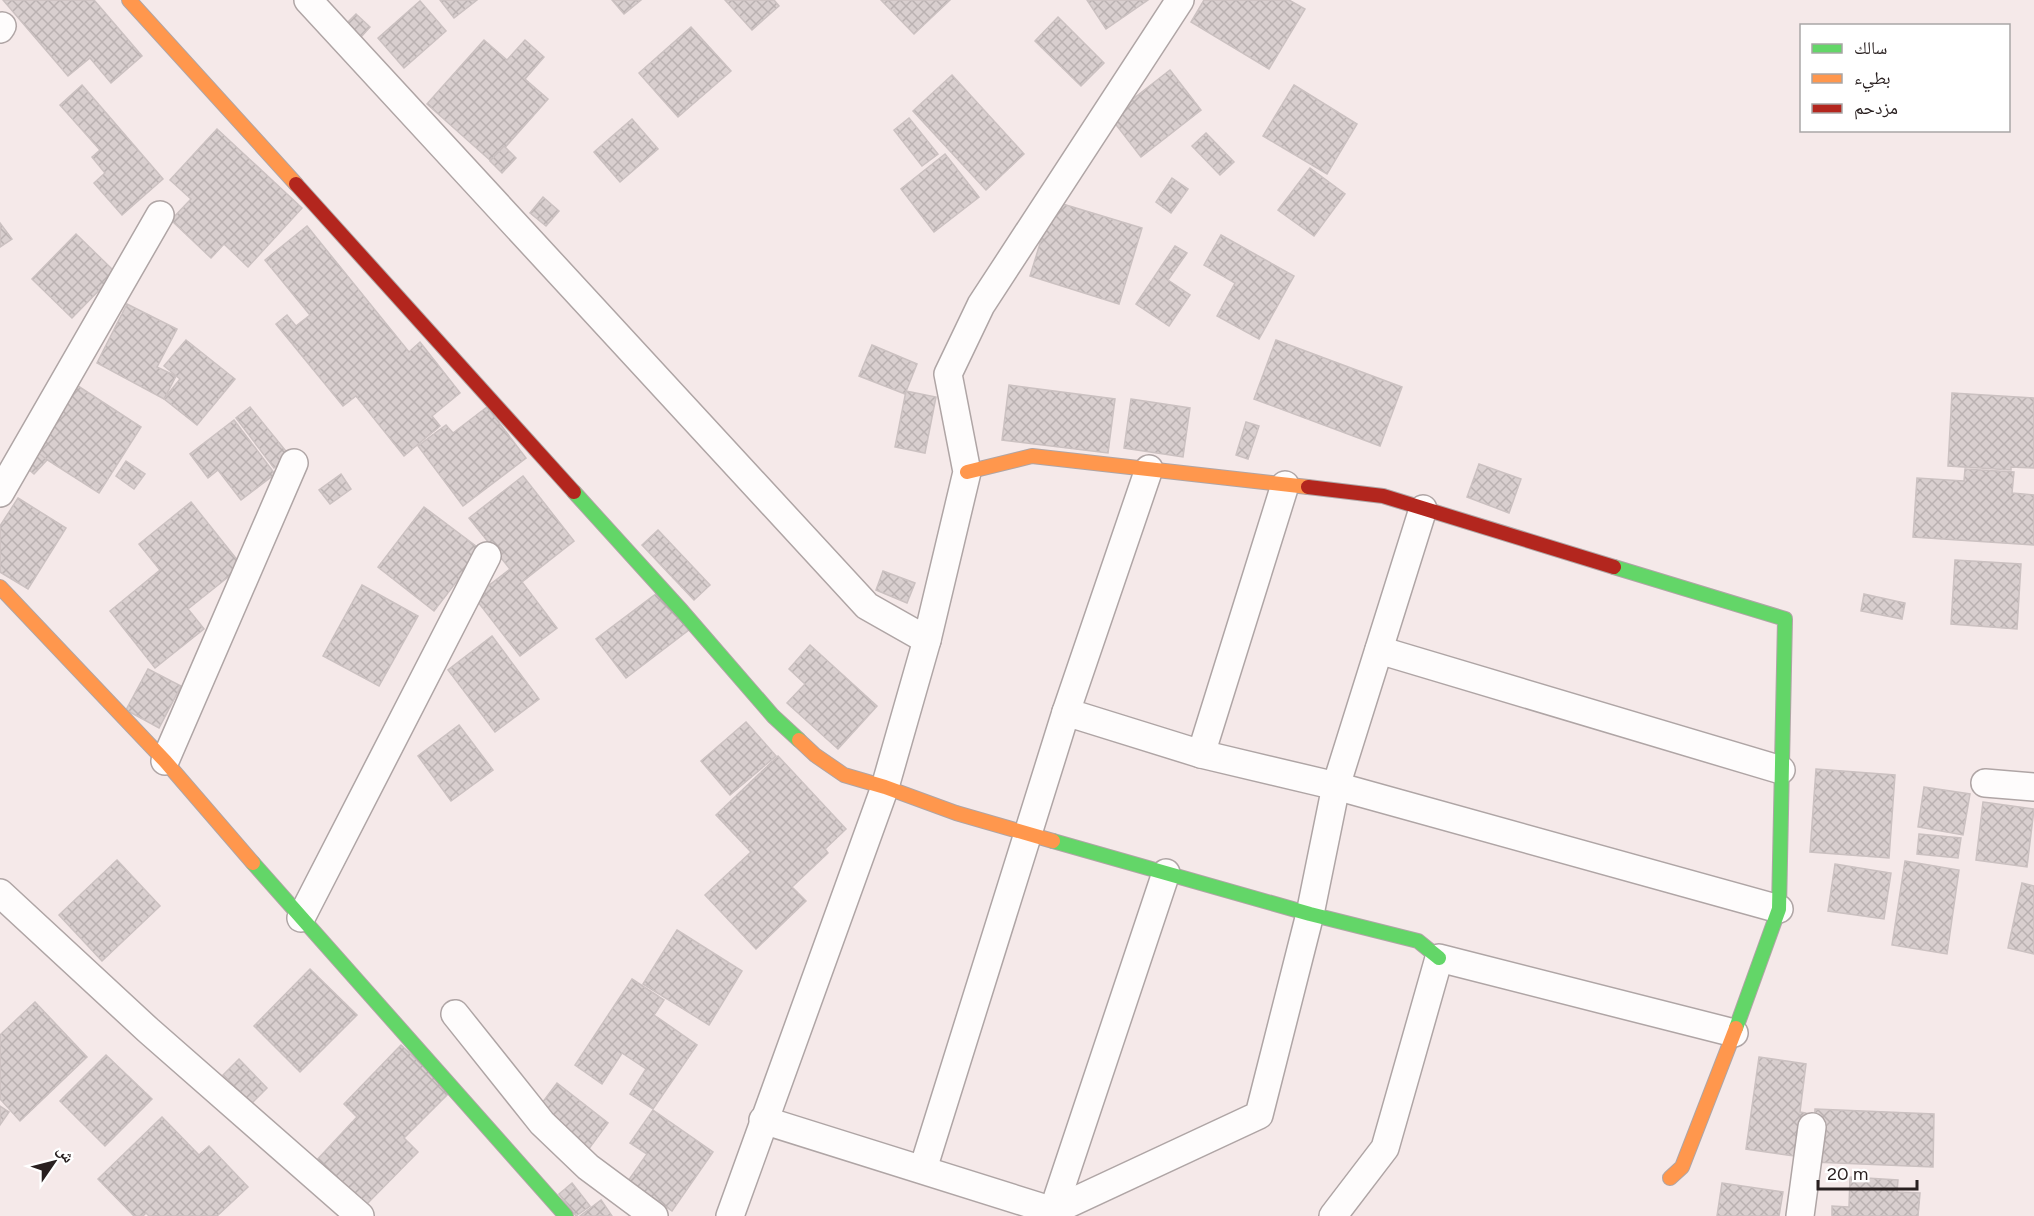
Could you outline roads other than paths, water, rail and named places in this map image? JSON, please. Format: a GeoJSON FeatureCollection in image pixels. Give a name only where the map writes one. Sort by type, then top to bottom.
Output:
{"type":"FeatureCollection","features":[{"type":"Feature","properties":{"kind":"street"},"geometry":{"type":"LineString","coordinates":[[129,0],[674,603],[773,716],[815,755],[844,775],[885,787],[956,813],[1310,914],[1418,941],[1439,958],[1734,1033]]}},
{"type":"Feature","properties":{"kind":"street"},"geometry":{"type":"LineString","coordinates":[[308,0],[867,606],[927,640]]}},
{"type":"Feature","properties":{"kind":"street"},"geometry":{"type":"LineString","coordinates":[[730,1216],[885,787],[927,640],[967,472],[948,374],[981,305],[1180,0]]}},
{"type":"Feature","properties":{"kind":"street"},"geometry":{"type":"LineString","coordinates":[[0,493],[160,215]]}},
{"type":"Feature","properties":{"kind":"street"},"geometry":{"type":"LineString","coordinates":[[967,472],[1032,456],[1383,496],[1785,619],[1779,909],[1682,1167],[1670,1178]]}},
{"type":"Feature","properties":{"kind":"street"},"geometry":{"type":"LineString","coordinates":[[165,761],[294,463]]}},
{"type":"Feature","properties":{"kind":"street"},"geometry":{"type":"LineString","coordinates":[[923,1169],[1066,712],[1149,469]]}},
{"type":"Feature","properties":{"kind":"street"},"geometry":{"type":"LineString","coordinates":[[1201,754],[1285,485]]}},
{"type":"Feature","properties":{"kind":"street"},"geometry":{"type":"LineString","coordinates":[[763,1120],[1053,1211],[1259,1115],[1310,914],[1336,786],[1423,508]]}},
{"type":"Feature","properties":{"kind":"street"},"geometry":{"type":"LineString","coordinates":[[301,918],[487,556]]}},
{"type":"Feature","properties":{"kind":"street"},"geometry":{"type":"LineString","coordinates":[[0,587],[165,761],[566,1216]]}},
{"type":"Feature","properties":{"kind":"street"},"geometry":{"type":"LineString","coordinates":[[1379,650],[1781,770]]}},
{"type":"Feature","properties":{"kind":"street"},"geometry":{"type":"LineString","coordinates":[[1066,712],[1201,754],[1336,786],[1779,909]]}},
{"type":"Feature","properties":{"kind":"street"},"geometry":{"type":"LineString","coordinates":[[1985,783],[2034,787]]}},
{"type":"Feature","properties":{"kind":"street"},"geometry":{"type":"LineString","coordinates":[[1053,1211],[1166,873]]}},
{"type":"Feature","properties":{"kind":"street"},"geometry":{"type":"LineString","coordinates":[[0,893],[148,1030],[360,1216]]}},
{"type":"Feature","properties":{"kind":"street"},"geometry":{"type":"LineString","coordinates":[[1333,1216],[1385,1148],[1439,958]]}},
{"type":"Feature","properties":{"kind":"street"},"geometry":{"type":"LineString","coordinates":[[455,1014],[542,1123],[588,1167],[654,1216]]}},
{"type":"Feature","properties":{"kind":"street"},"geometry":{"type":"LineString","coordinates":[[1800,1216],[1812,1127]]}}]}
